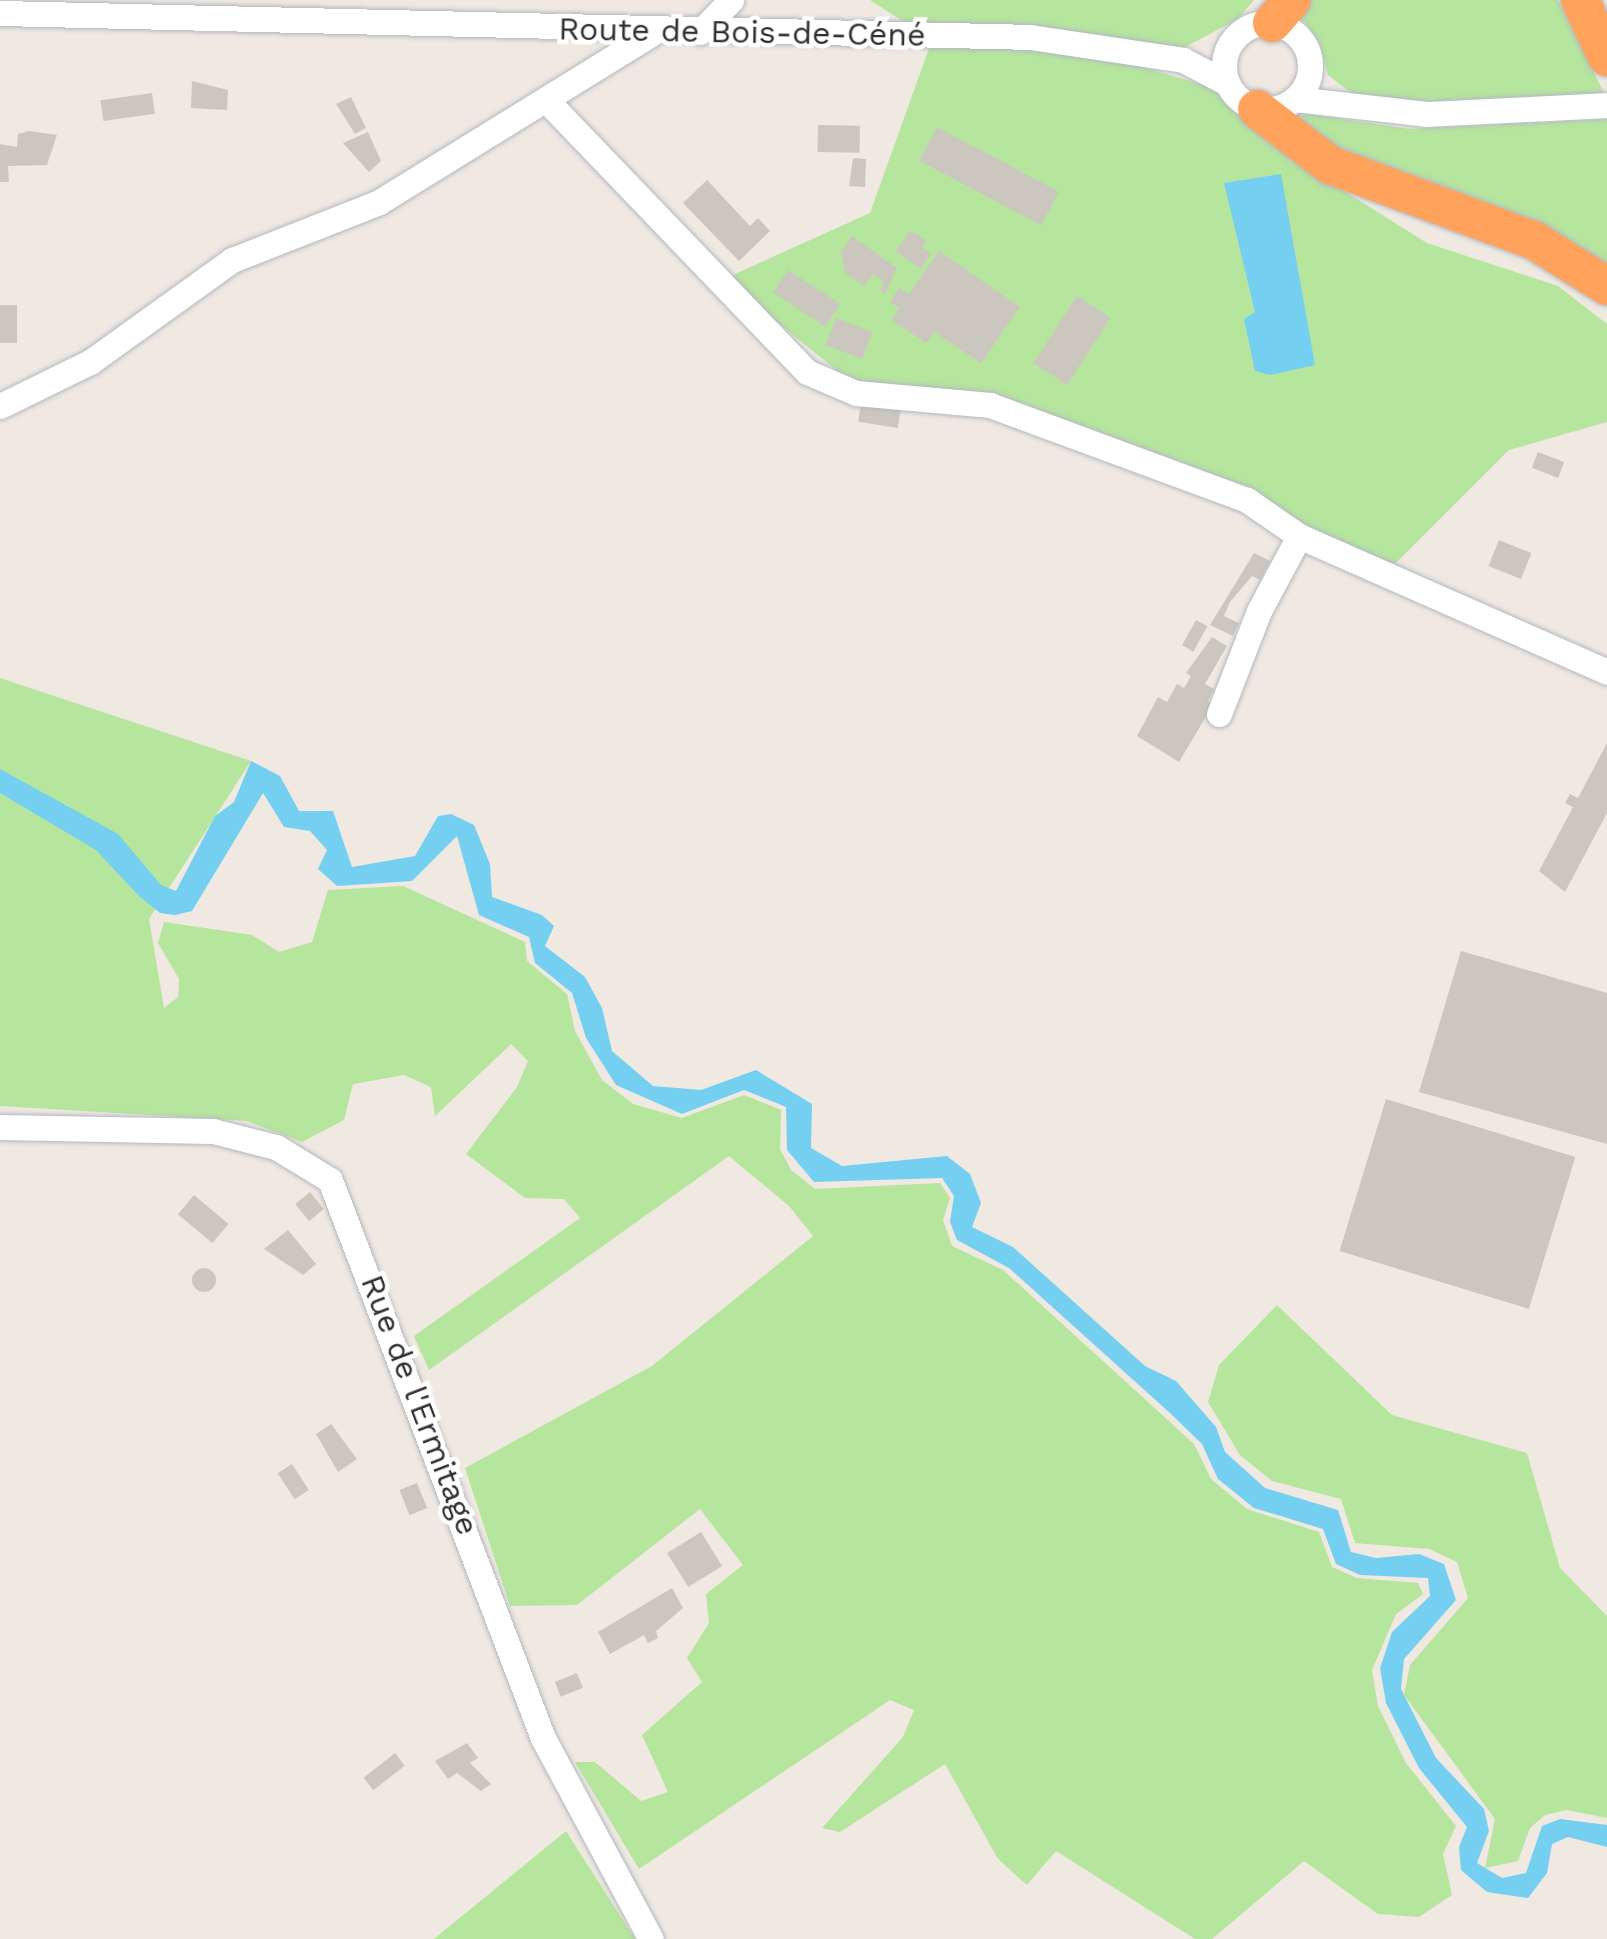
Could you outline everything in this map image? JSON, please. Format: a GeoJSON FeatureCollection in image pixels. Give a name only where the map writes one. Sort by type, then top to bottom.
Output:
{"type":"FeatureCollection","features":[{"type":"Feature","properties":{"kind":"highway"},"geometry":{"type":"LineString","coordinates":[[1580,0],[1607,57]]}},
{"type":"Feature","properties":{"kind":"highway"},"geometry":{"type":"LineString","coordinates":[[1258,108],[1330,165],[1535,241],[1607,286]]}},
{"type":"Feature","properties":{"kind":"street"},"geometry":{"type":"LineString","coordinates":[[700,32],[732,0]]}},
{"type":"Feature","properties":{"kind":"street"},"geometry":{"type":"LineString","coordinates":[[1183,60],[1227,50],[1245,29],[1282,12],[1311,66],[1354,106]]}},
{"type":"Feature","properties":{"kind":"street","name":"Route de Bois-de-Céné"},"geometry":{"type":"LineString","coordinates":[[0,13],[1030,37],[1183,60]]}},
{"type":"Feature","properties":{"kind":"street"},"geometry":{"type":"LineString","coordinates":[[0,406],[90,362],[232,260],[379,202],[548,102],[657,30]]}},
{"type":"Feature","properties":{"kind":"street"},"geometry":{"type":"LineString","coordinates":[[1227,50],[1227,82]]}},
{"type":"Feature","properties":{"kind":"street"},"geometry":{"type":"LineString","coordinates":[[1183,60],[1227,82],[1258,108],[1295,99],[1426,114],[1599,106]]}},
{"type":"Feature","properties":{"kind":"street"},"geometry":{"type":"LineString","coordinates":[[1295,99],[1311,66]]}},
{"type":"Feature","properties":{"kind":"street"},"geometry":{"type":"LineString","coordinates":[[548,102],[807,372],[856,393],[990,405],[1247,500],[1299,536],[1607,672]]}},
{"type":"Feature","properties":{"kind":"street"},"geometry":{"type":"LineString","coordinates":[[1219,714],[1260,611],[1299,536]]}},
{"type":"Feature","properties":{"kind":"street","name":"Rue de l'Ermitage"},"geometry":{"type":"LineString","coordinates":[[0,1127],[214,1131],[276,1147],[330,1180],[542,1738],[651,1939]]}},
{"type":"Feature","properties":{"kind":"green space"},"geometry":{"type":"Polygon","coordinates":[[[870,0],[1254,0],[1238,19],[1146,68],[1210,87],[1309,169],[1427,243],[1558,286],[1607,324],[1607,422],[1509,450],[1385,574],[1038,413],[851,382],[724,279],[870,213],[932,40],[870,0]]]}},
{"type":"Feature","properties":{"kind":"green space"},"geometry":{"type":"Polygon","coordinates":[[[1304,0],[1558,0],[1604,93],[1454,103],[1356,97],[1328,75],[1319,42],[1298,13],[1304,0]]]}},
{"type":"Feature","properties":{"kind":"green space"},"geometry":{"type":"Polygon","coordinates":[[[1307,114],[1410,129],[1607,119],[1607,271],[1374,175],[1283,119],[1307,114]]]}},
{"type":"Feature","properties":{"kind":"green space"},"geometry":{"type":"Polygon","coordinates":[[[0,678],[251,761],[149,919],[164,1008],[178,997],[179,979],[158,943],[164,922],[252,935],[279,952],[312,942],[328,890],[403,886],[525,942],[527,961],[567,994],[575,1031],[602,1080],[633,1104],[682,1118],[744,1095],[781,1110],[780,1149],[791,1170],[815,1189],[940,1183],[950,1198],[943,1220],[952,1246],[1003,1270],[1194,1444],[1211,1479],[1247,1509],[1319,1532],[1332,1567],[1357,1578],[1418,1583],[1423,1594],[1396,1614],[1372,1670],[1378,1706],[1406,1763],[1456,1826],[1443,1854],[1452,1895],[1419,1917],[1378,1914],[1304,1861],[1212,1939],[1195,1939],[1056,1851],[1027,1885],[998,1859],[945,1764],[840,1832],[822,1828],[903,1737],[914,1710],[890,1700],[639,1869],[575,1762],[595,1762],[641,1801],[668,1792],[642,1735],[702,1682],[687,1658],[709,1623],[706,1594],[743,1565],[700,1509],[577,1605],[510,1606],[465,1468],[652,1366],[813,1236],[789,1206],[729,1156],[429,1370],[414,1336],[580,1218],[564,1199],[525,1198],[466,1154],[517,1087],[528,1061],[511,1044],[435,1116],[431,1087],[404,1075],[353,1084],[344,1120],[302,1142],[247,1121],[0,1106],[0,678]]]}},
{"type":"Feature","properties":{"kind":"green space"},"geometry":{"type":"Polygon","coordinates":[[[1277,1305],[1392,1415],[1527,1453],[1560,1568],[1607,1616],[1607,1818],[1567,1810],[1545,1815],[1530,1828],[1518,1861],[1485,1868],[1495,1819],[1404,1695],[1410,1665],[1468,1598],[1457,1562],[1429,1549],[1355,1543],[1341,1499],[1272,1481],[1240,1455],[1208,1402],[1219,1365],[1277,1305]]]}},
{"type":"Feature","properties":{"kind":"green space"},"geometry":{"type":"Polygon","coordinates":[[[566,1831],[635,1939],[434,1939],[566,1831]]]}},
{"type":"Feature","properties":{"kind":"water"},"geometry":{"type":"Polygon","coordinates":[[[1281,174],[1315,365],[1270,375],[1255,371],[1244,319],[1255,312],[1224,183],[1281,174]]]}},
{"type":"Feature","properties":{"kind":"water"},"geometry":{"type":"Polygon","coordinates":[[[251,761],[280,776],[299,811],[333,811],[352,867],[415,856],[438,816],[451,814],[474,825],[490,864],[492,897],[542,915],[554,926],[545,946],[585,977],[602,1008],[612,1051],[653,1086],[701,1090],[756,1070],[812,1104],[811,1148],[842,1166],[947,1156],[970,1174],[981,1203],[972,1227],[1013,1247],[1145,1366],[1176,1381],[1216,1427],[1225,1452],[1265,1488],[1338,1510],[1351,1552],[1376,1558],[1419,1554],[1444,1564],[1456,1600],[1404,1659],[1401,1689],[1436,1758],[1484,1809],[1489,1831],[1477,1863],[1502,1878],[1526,1873],[1542,1826],[1560,1819],[1607,1825],[1607,1847],[1568,1837],[1552,1844],[1547,1873],[1528,1898],[1487,1892],[1461,1870],[1459,1847],[1467,1827],[1419,1768],[1386,1703],[1380,1668],[1392,1632],[1430,1596],[1428,1578],[1360,1575],[1336,1564],[1323,1529],[1254,1508],[1218,1479],[1202,1444],[1170,1413],[1009,1268],[957,1240],[950,1222],[954,1196],[942,1178],[814,1182],[787,1150],[786,1107],[744,1090],[682,1114],[616,1085],[586,1038],[572,993],[535,963],[529,937],[479,915],[457,836],[412,881],[337,886],[318,869],[327,850],[310,831],[284,827],[263,793],[192,911],[175,915],[160,913],[139,896],[96,850],[0,793],[0,769],[118,834],[161,885],[176,891],[215,816],[234,802],[251,761]]]}},
{"type":"Feature","properties":{"kind":"building"},"geometry":{"type":"Polygon","coordinates":[[[192,81],[228,90],[227,110],[191,108],[192,81]]]}},
{"type":"Feature","properties":{"kind":"building"},"geometry":{"type":"Polygon","coordinates":[[[152,93],[155,114],[103,121],[101,100],[152,93]]]}},
{"type":"Feature","properties":{"kind":"building"},"geometry":{"type":"Polygon","coordinates":[[[351,97],[366,128],[355,134],[336,104],[351,97]]]}},
{"type":"Feature","properties":{"kind":"building"},"geometry":{"type":"Polygon","coordinates":[[[818,125],[860,126],[860,153],[818,152],[818,125]]]}},
{"type":"Feature","properties":{"kind":"building"},"geometry":{"type":"Polygon","coordinates":[[[937,127],[1059,192],[1041,225],[919,161],[937,127]]]}},
{"type":"Feature","properties":{"kind":"building"},"geometry":{"type":"Polygon","coordinates":[[[29,131],[57,135],[47,165],[8,166],[9,182],[0,182],[0,144],[17,147],[18,134],[29,131]]]}},
{"type":"Feature","properties":{"kind":"building"},"geometry":{"type":"Polygon","coordinates":[[[368,132],[381,161],[369,172],[343,143],[368,132]]]}},
{"type":"Feature","properties":{"kind":"building"},"geometry":{"type":"Polygon","coordinates":[[[853,158],[866,159],[865,187],[849,186],[853,158]]]}},
{"type":"Feature","properties":{"kind":"building"},"geometry":{"type":"Polygon","coordinates":[[[707,180],[750,226],[758,218],[770,231],[739,261],[683,203],[707,180]]]}},
{"type":"Feature","properties":{"kind":"building"},"geometry":{"type":"Polygon","coordinates":[[[910,231],[927,241],[922,247],[931,253],[921,269],[896,251],[910,231]]]}},
{"type":"Feature","properties":{"kind":"building"},"geometry":{"type":"Polygon","coordinates":[[[852,236],[897,268],[885,294],[880,290],[884,282],[873,274],[864,286],[845,273],[841,252],[852,236]]]}},
{"type":"Feature","properties":{"kind":"building"},"geometry":{"type":"Polygon","coordinates":[[[939,251],[1020,307],[981,363],[934,332],[926,343],[892,320],[899,308],[890,302],[899,288],[909,294],[939,251]]]}},
{"type":"Feature","properties":{"kind":"building"},"geometry":{"type":"Polygon","coordinates":[[[788,270],[840,304],[825,326],[773,293],[788,270]]]}},
{"type":"Feature","properties":{"kind":"building"},"geometry":{"type":"Polygon","coordinates":[[[1077,296],[1111,318],[1067,385],[1033,363],[1077,296]]]}},
{"type":"Feature","properties":{"kind":"building"},"geometry":{"type":"Polygon","coordinates":[[[0,305],[17,305],[17,343],[0,343],[0,305]]]}},
{"type":"Feature","properties":{"kind":"building"},"geometry":{"type":"Polygon","coordinates":[[[836,318],[872,332],[862,359],[826,345],[836,318]]]}},
{"type":"Feature","properties":{"kind":"building"},"geometry":{"type":"Polygon","coordinates":[[[861,404],[901,410],[898,428],[858,422],[861,404]]]}},
{"type":"Feature","properties":{"kind":"building"},"geometry":{"type":"Polygon","coordinates":[[[1538,452],[1564,462],[1558,478],[1532,468],[1538,452]]]}},
{"type":"Feature","properties":{"kind":"building"},"geometry":{"type":"Polygon","coordinates":[[[1499,540],[1531,553],[1521,579],[1489,566],[1499,540]]]}},
{"type":"Feature","properties":{"kind":"building"},"geometry":{"type":"Polygon","coordinates":[[[1254,553],[1270,561],[1260,580],[1252,576],[1230,602],[1224,616],[1239,623],[1233,636],[1210,625],[1254,553]]]}},
{"type":"Feature","properties":{"kind":"building"},"geometry":{"type":"Polygon","coordinates":[[[1196,620],[1207,626],[1193,652],[1182,645],[1196,620]]]}},
{"type":"Feature","properties":{"kind":"building"},"geometry":{"type":"Polygon","coordinates":[[[1212,637],[1227,646],[1205,684],[1214,689],[1208,701],[1213,705],[1179,762],[1137,736],[1158,697],[1167,702],[1177,684],[1184,688],[1191,676],[1186,673],[1212,637]]]}},
{"type":"Feature","properties":{"kind":"building"},"geometry":{"type":"Polygon","coordinates":[[[1607,743],[1607,813],[1565,892],[1539,871],[1573,807],[1565,803],[1570,794],[1578,798],[1607,743]]]}},
{"type":"Feature","properties":{"kind":"building"},"geometry":{"type":"Polygon","coordinates":[[[1461,951],[1607,993],[1607,1144],[1419,1092],[1461,951]]]}},
{"type":"Feature","properties":{"kind":"building"},"geometry":{"type":"Polygon","coordinates":[[[1386,1099],[1575,1157],[1529,1309],[1340,1251],[1386,1099]]]}},
{"type":"Feature","properties":{"kind":"building"},"geometry":{"type":"Polygon","coordinates":[[[310,1192],[324,1209],[309,1221],[295,1204],[310,1192]]]}},
{"type":"Feature","properties":{"kind":"building"},"geometry":{"type":"Polygon","coordinates":[[[194,1195],[228,1224],[212,1243],[178,1214],[194,1195]]]}},
{"type":"Feature","properties":{"kind":"building"},"geometry":{"type":"Polygon","coordinates":[[[288,1230],[316,1264],[303,1275],[264,1249],[288,1230]]]}},
{"type":"Feature","properties":{"kind":"building"},"geometry":{"type":"Polygon","coordinates":[[[204,1268],[213,1271],[213,1289],[204,1292],[195,1289],[192,1280],[195,1271],[204,1268]]]}},
{"type":"Feature","properties":{"kind":"building"},"geometry":{"type":"Polygon","coordinates":[[[331,1424],[357,1459],[338,1472],[316,1434],[331,1424]]]}},
{"type":"Feature","properties":{"kind":"building"},"geometry":{"type":"Polygon","coordinates":[[[292,1464],[309,1490],[295,1499],[278,1473],[292,1464]]]}},
{"type":"Feature","properties":{"kind":"building"},"geometry":{"type":"Polygon","coordinates":[[[417,1483],[427,1508],[409,1515],[399,1490],[417,1483]]]}},
{"type":"Feature","properties":{"kind":"building"},"geometry":{"type":"Polygon","coordinates":[[[701,1532],[722,1566],[688,1587],[667,1553],[701,1532]]]}},
{"type":"Feature","properties":{"kind":"building"},"geometry":{"type":"Polygon","coordinates":[[[672,1588],[683,1608],[656,1631],[658,1638],[648,1643],[644,1635],[610,1654],[598,1632],[672,1588]]]}},
{"type":"Feature","properties":{"kind":"building"},"geometry":{"type":"Polygon","coordinates":[[[577,1673],[583,1688],[561,1697],[555,1682],[577,1673]]]}},
{"type":"Feature","properties":{"kind":"building"},"geometry":{"type":"Polygon","coordinates":[[[467,1743],[478,1758],[470,1763],[491,1784],[481,1791],[457,1773],[448,1779],[435,1761],[467,1743]]]}},
{"type":"Feature","properties":{"kind":"building"},"geometry":{"type":"Polygon","coordinates":[[[395,1753],[405,1766],[373,1790],[363,1778],[395,1753]]]}}]}
